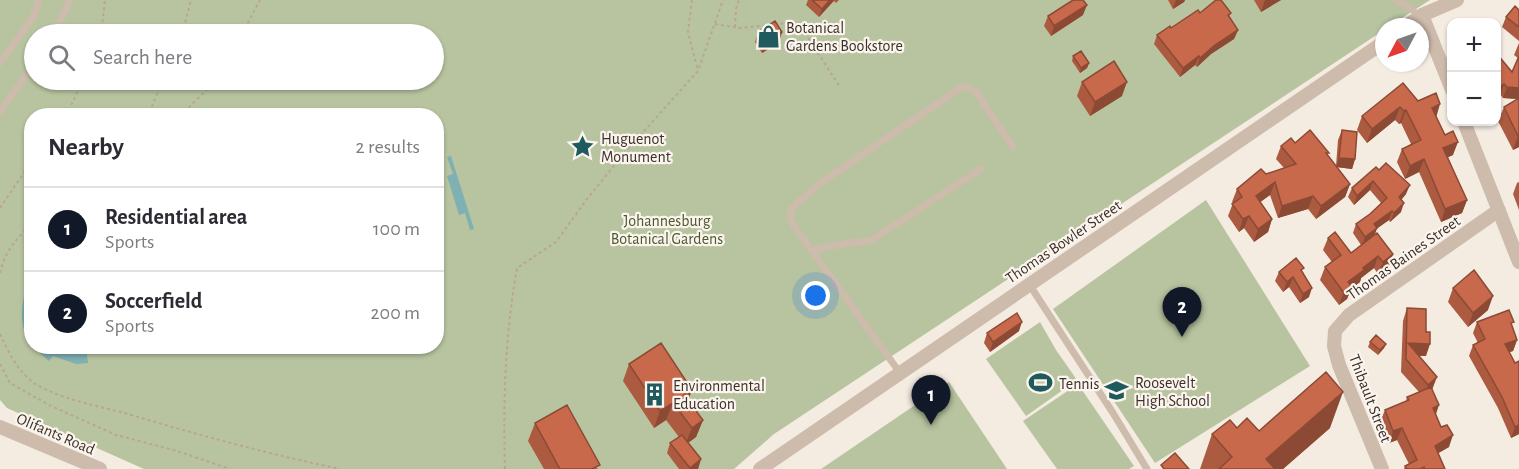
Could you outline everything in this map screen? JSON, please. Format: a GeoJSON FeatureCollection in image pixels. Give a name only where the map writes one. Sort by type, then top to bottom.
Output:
{"type":"FeatureCollection","features":[{"type":"Feature","properties":{"kind":"street"},"geometry":{"type":"LineString","coordinates":[[1413,18],[1418,13],[1457,0]]}},
{"type":"Feature","properties":{"kind":"street"},"geometry":{"type":"LineString","coordinates":[[1418,13],[1447,79]]}},
{"type":"Feature","properties":{"kind":"street","name":"Thomas Bowler Street"},"geometry":{"type":"LineString","coordinates":[[760,469],[1375,48]]}},
{"type":"Feature","properties":{"kind":"street"},"geometry":{"type":"LineString","coordinates":[[1466,126],[1519,262]]}},
{"type":"Feature","properties":{"kind":"street","name":"Thomas Baines Street"},"geometry":{"type":"LineString","coordinates":[[1333,338],[1339,324],[1348,315],[1499,210]]}},
{"type":"Feature","properties":{"kind":"street","name":"Thibault Street"},"geometry":{"type":"LineString","coordinates":[[1333,338],[1340,364],[1382,469]]}},
{"type":"Feature","properties":{"kind":"street","name":"Olifants Road"},"geometry":{"type":"LineString","coordinates":[[0,427],[100,469]]}},
{"type":"Feature","properties":{"kind":"lane"},"geometry":{"type":"LineString","coordinates":[[28,24],[39,0]]}},
{"type":"Feature","properties":{"kind":"lane"},"geometry":{"type":"LineString","coordinates":[[59,24],[70,0]]}},
{"type":"Feature","properties":{"kind":"lane"},"geometry":{"type":"LineString","coordinates":[[1396,0],[1418,13]]}},
{"type":"Feature","properties":{"kind":"lane"},"geometry":{"type":"LineString","coordinates":[[0,63],[24,30]]}},
{"type":"Feature","properties":{"kind":"lane"},"geometry":{"type":"LineString","coordinates":[[0,112],[24,78]]}},
{"type":"Feature","properties":{"kind":"lane"},"geometry":{"type":"LineString","coordinates":[[900,373],[790,217],[791,209],[819,184],[957,90],[967,87],[976,92],[1013,147]]}},
{"type":"Feature","properties":{"kind":"lane"},"geometry":{"type":"LineString","coordinates":[[812,250],[870,241],[981,169]]}},
{"type":"Feature","properties":{"kind":"lane"},"geometry":{"type":"LineString","coordinates":[[1029,284],[1147,469]]}},
{"type":"Feature","properties":{"kind":"path"},"geometry":{"type":"LineString","coordinates":[[102,24],[105,0]]}},
{"type":"Feature","properties":{"kind":"path"},"geometry":{"type":"LineString","coordinates":[[185,24],[191,0]]}},
{"type":"Feature","properties":{"kind":"path"},"geometry":{"type":"LineString","coordinates":[[247,24],[260,0]]}},
{"type":"Feature","properties":{"kind":"path"},"geometry":{"type":"LineString","coordinates":[[692,0],[688,32],[698,71]]}},
{"type":"Feature","properties":{"kind":"path"},"geometry":{"type":"LineString","coordinates":[[505,469],[503,408],[508,321],[517,268],[556,242],[626,151],[698,71],[723,0]]}},
{"type":"Feature","properties":{"kind":"path"},"geometry":{"type":"LineString","coordinates":[[735,27],[739,0]]}},
{"type":"Feature","properties":{"kind":"path"},"geometry":{"type":"LineString","coordinates":[[715,24],[735,27],[798,22],[840,87]]}},
{"type":"Feature","properties":{"kind":"path"},"geometry":{"type":"LineString","coordinates":[[70,108],[78,90]]}},
{"type":"Feature","properties":{"kind":"path"},"geometry":{"type":"LineString","coordinates":[[150,108],[159,90]]}},
{"type":"Feature","properties":{"kind":"path"},"geometry":{"type":"LineString","coordinates":[[188,108],[207,90]]}},
{"type":"Feature","properties":{"kind":"path"},"geometry":{"type":"LineString","coordinates":[[0,208],[24,173]]}},
{"type":"Feature","properties":{"kind":"path"},"geometry":{"type":"LineString","coordinates":[[0,273],[3,261],[24,231]]}},
{"type":"Feature","properties":{"kind":"path"},"geometry":{"type":"LineString","coordinates":[[0,334],[12,361],[36,384],[57,393],[234,444],[340,469]]}},
{"type":"Feature","properties":{"kind":"path"},"geometry":{"type":"LineString","coordinates":[[0,364],[10,383],[49,405],[116,435],[174,450],[230,469]]}},
{"type":"Feature","properties":{"kind":"green space","name":"Johannesburg Botanical Gardens"},"geometry":{"type":"Polygon","coordinates":[[[0,0],[1430,0],[1402,18],[1375,18],[1375,36],[774,434],[734,469],[144,469],[7,408],[0,400],[0,0]]]}},
{"type":"Feature","properties":{"kind":"green space"},"geometry":{"type":"Polygon","coordinates":[[[1206,200],[1310,366],[1155,463],[1053,309],[1206,200]]]}},
{"type":"Feature","properties":{"kind":"green space"},"geometry":{"type":"Polygon","coordinates":[[[1040,322],[1077,380],[1026,416],[986,359],[1040,322]]]}},
{"type":"Feature","properties":{"kind":"green space"},"geometry":{"type":"Polygon","coordinates":[[[949,382],[1007,469],[821,469],[949,382]]]}},
{"type":"Feature","properties":{"kind":"green space"},"geometry":{"type":"Polygon","coordinates":[[[1078,384],[1134,466],[1129,469],[1057,469],[1023,421],[1078,384]]]}},
{"type":"Feature","properties":{"kind":"water"},"geometry":{"type":"Polygon","coordinates":[[[451,156],[474,229],[470,230],[465,213],[459,215],[447,176],[453,174],[447,157],[451,156]]]}},
{"type":"Feature","properties":{"kind":"water"},"geometry":{"type":"Polygon","coordinates":[[[24,298],[24,331],[22,316],[24,298]]]}},
{"type":"Feature","properties":{"kind":"water"},"geometry":{"type":"Polygon","coordinates":[[[41,354],[87,354],[88,363],[76,364],[53,356],[49,361],[41,354]]]}},
{"type":"Feature","properties":{"kind":"building"},"geometry":{"type":"Polygon","coordinates":[[[812,0],[830,0],[822,9],[812,0]]]}},
{"type":"Feature","properties":{"kind":"building"},"geometry":{"type":"Polygon","coordinates":[[[1073,0],[1083,0],[1087,5],[1054,26],[1048,16],[1073,0]]]}},
{"type":"Feature","properties":{"kind":"building"},"geometry":{"type":"Polygon","coordinates":[[[1216,0],[1221,0],[1231,13],[1228,15],[1238,30],[1183,68],[1157,35],[1198,10],[1200,13],[1216,0]]]}},
{"type":"Feature","properties":{"kind":"building"},"geometry":{"type":"Polygon","coordinates":[[[1515,6],[1519,10],[1519,27],[1506,17],[1515,6]]]}},
{"type":"Feature","properties":{"kind":"building"},"geometry":{"type":"Polygon","coordinates":[[[775,21],[782,32],[765,43],[758,32],[775,21]]]}},
{"type":"Feature","properties":{"kind":"building"},"geometry":{"type":"Polygon","coordinates":[[[1081,51],[1089,63],[1081,68],[1073,56],[1081,51]]]}},
{"type":"Feature","properties":{"kind":"building"},"geometry":{"type":"Polygon","coordinates":[[[1519,56],[1519,88],[1507,87],[1504,84],[1501,86],[1501,59],[1512,72],[1519,56]]]}},
{"type":"Feature","properties":{"kind":"building"},"geometry":{"type":"Polygon","coordinates":[[[1114,61],[1127,82],[1095,102],[1082,82],[1114,61]]]}},
{"type":"Feature","properties":{"kind":"building"},"geometry":{"type":"Polygon","coordinates":[[[1403,83],[1418,101],[1436,93],[1440,104],[1432,108],[1445,135],[1453,131],[1458,142],[1443,148],[1467,200],[1445,209],[1424,159],[1410,166],[1402,149],[1421,140],[1406,110],[1400,107],[1372,129],[1362,116],[1403,83]]]}},
{"type":"Feature","properties":{"kind":"building"},"geometry":{"type":"Polygon","coordinates":[[[1519,98],[1519,135],[1518,136],[1504,107],[1519,98]]]}},
{"type":"Feature","properties":{"kind":"building"},"geometry":{"type":"Polygon","coordinates":[[[1310,130],[1350,184],[1321,206],[1313,196],[1282,206],[1275,182],[1256,196],[1272,219],[1258,229],[1249,216],[1243,219],[1232,204],[1242,197],[1237,189],[1261,169],[1266,174],[1296,164],[1281,146],[1291,138],[1295,143],[1310,130]]]}},
{"type":"Feature","properties":{"kind":"building"},"geometry":{"type":"Polygon","coordinates":[[[1342,130],[1357,132],[1355,159],[1339,158],[1342,130]]]}},
{"type":"Feature","properties":{"kind":"building"},"geometry":{"type":"Polygon","coordinates":[[[1386,163],[1410,185],[1399,197],[1404,203],[1394,213],[1392,211],[1374,224],[1377,228],[1365,237],[1356,224],[1387,198],[1373,181],[1357,196],[1352,188],[1376,167],[1379,170],[1386,163]]]}},
{"type":"Feature","properties":{"kind":"building"},"geometry":{"type":"Polygon","coordinates":[[[1335,232],[1351,253],[1377,233],[1393,254],[1383,262],[1378,256],[1348,282],[1352,287],[1344,293],[1325,267],[1341,255],[1328,238],[1335,232]]]}},
{"type":"Feature","properties":{"kind":"building"},"geometry":{"type":"Polygon","coordinates":[[[1296,258],[1304,268],[1301,270],[1312,288],[1303,294],[1293,277],[1287,282],[1279,272],[1296,258]]]}},
{"type":"Feature","properties":{"kind":"building"},"geometry":{"type":"Polygon","coordinates":[[[1474,270],[1493,296],[1473,313],[1453,288],[1474,270]]]}},
{"type":"Feature","properties":{"kind":"building"},"geometry":{"type":"Polygon","coordinates":[[[1407,308],[1426,309],[1426,332],[1430,332],[1430,344],[1408,343],[1437,377],[1428,385],[1406,359],[1407,308]]]}},
{"type":"Feature","properties":{"kind":"building"},"geometry":{"type":"Polygon","coordinates":[[[1509,310],[1517,340],[1505,344],[1515,363],[1519,361],[1519,425],[1515,427],[1502,397],[1473,345],[1485,339],[1477,322],[1509,310]]]}},
{"type":"Feature","properties":{"kind":"building"},"geometry":{"type":"Polygon","coordinates":[[[1017,313],[1022,322],[993,342],[987,333],[1017,313]]]}},
{"type":"Feature","properties":{"kind":"building"},"geometry":{"type":"Polygon","coordinates":[[[1376,335],[1386,344],[1380,350],[1370,342],[1376,335]]]}},
{"type":"Feature","properties":{"kind":"building"},"geometry":{"type":"Polygon","coordinates":[[[661,343],[692,390],[684,395],[703,420],[692,428],[673,403],[660,411],[629,364],[661,343]]]}},
{"type":"Feature","properties":{"kind":"building"},"geometry":{"type":"Polygon","coordinates":[[[1326,372],[1343,392],[1266,459],[1275,469],[1219,469],[1232,457],[1212,434],[1230,420],[1237,428],[1247,418],[1259,431],[1326,372]]]}},
{"type":"Feature","properties":{"kind":"building"},"geometry":{"type":"Polygon","coordinates":[[[1431,387],[1439,405],[1433,408],[1441,427],[1447,425],[1453,435],[1435,446],[1445,469],[1425,469],[1424,467],[1407,469],[1405,466],[1417,460],[1402,428],[1393,431],[1385,410],[1431,387]]]}},
{"type":"Feature","properties":{"kind":"building"},"geometry":{"type":"Polygon","coordinates":[[[567,405],[600,465],[592,469],[560,469],[535,423],[567,405]]]}},
{"type":"Feature","properties":{"kind":"building"},"geometry":{"type":"Polygon","coordinates":[[[682,435],[701,459],[690,468],[670,443],[682,435]]]}},
{"type":"Feature","properties":{"kind":"building"},"geometry":{"type":"Polygon","coordinates":[[[1175,453],[1189,469],[1164,469],[1161,465],[1175,453]]]}},
{"type":"Feature","properties":{"kind":"place","name":"Botanical Gardens Bookstore"},"geometry":{"type":"Point","coordinates":[768,36]}},
{"type":"Feature","properties":{"kind":"place","name":"Huguenot Monument"},"geometry":{"type":"Point","coordinates":[583,147]}},
{"type":"Feature","properties":{"kind":"place","name":"Soccerfield"},"geometry":{"type":"Point","coordinates":[1182,337]}},
{"type":"Feature","properties":{"kind":"place","name":"Tennis"},"geometry":{"type":"Point","coordinates":[1041,383]}},
{"type":"Feature","properties":{"kind":"place","name":"Roosevelt High School"},"geometry":{"type":"Point","coordinates":[1117,391]}},
{"type":"Feature","properties":{"kind":"place","name":"Environmental Education"},"geometry":{"type":"Point","coordinates":[655,394]}},
{"type":"Feature","properties":{"kind":"place","name":"Residential area"},"geometry":{"type":"Point","coordinates":[931,425]}}]}
